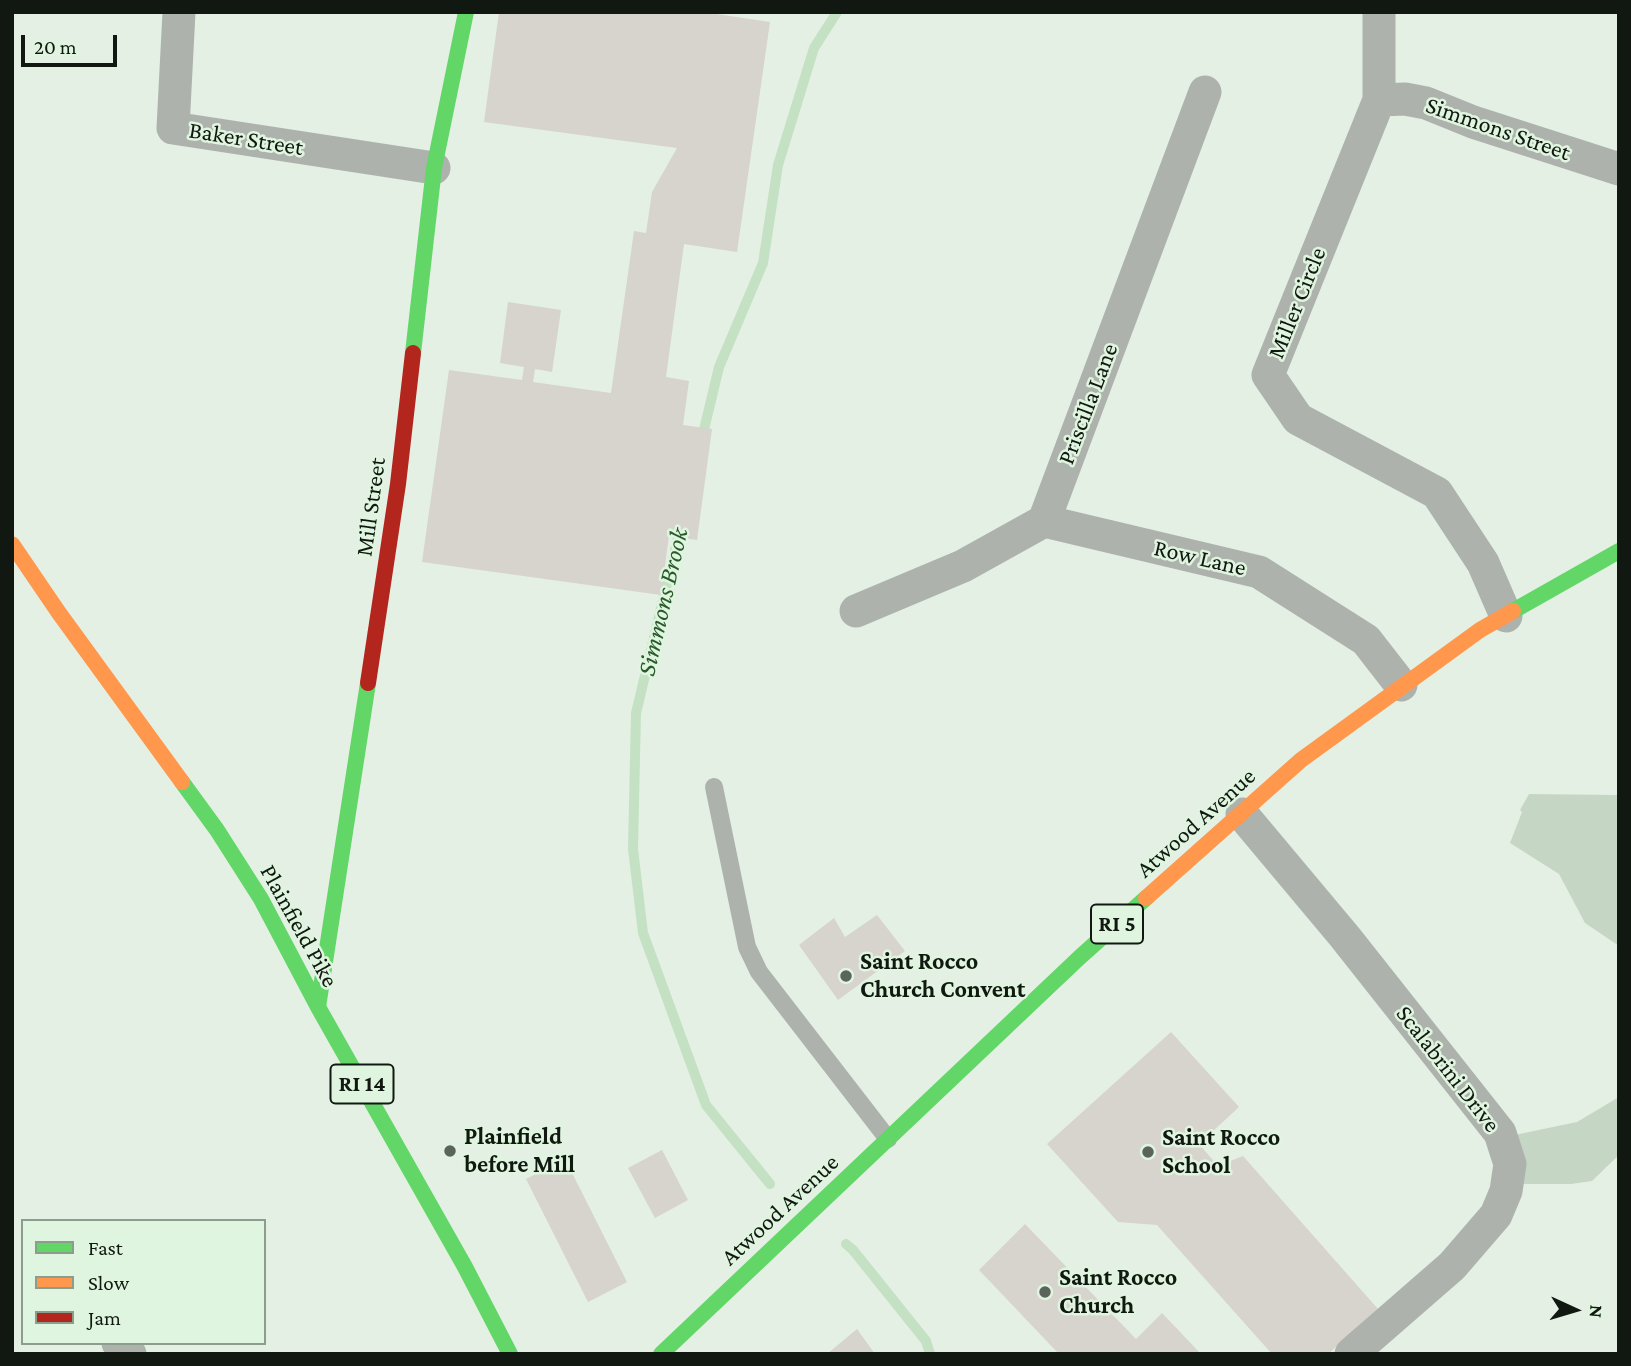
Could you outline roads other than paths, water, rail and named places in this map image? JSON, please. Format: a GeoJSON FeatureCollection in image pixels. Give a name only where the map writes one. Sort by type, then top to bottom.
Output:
{"type":"FeatureCollection","features":[{"type":"Feature","properties":{"kind":"main road","name":"Mill Street"},"geometry":{"type":"LineString","coordinates":[[318,1007],[398,484],[434,168],[466,12]]}},
{"type":"Feature","properties":{"kind":"main road","name":"Plainfield Pike"},"geometry":{"type":"LineString","coordinates":[[12,544],[58,613],[217,830],[261,900],[510,1354]]}},
{"type":"Feature","properties":{"kind":"main road","name":"Atwood Avenue"},"geometry":{"type":"LineString","coordinates":[[661,1354],[1080,957],[1301,760],[1480,630],[1619,551]]}},
{"type":"Feature","properties":{"kind":"street","name":"Baker Street"},"geometry":{"type":"LineString","coordinates":[[179,12],[173,128],[434,168]]}},
{"type":"Feature","properties":{"kind":"street"},"geometry":{"type":"LineString","coordinates":[[1379,12],[1379,100]]}},
{"type":"Feature","properties":{"kind":"street","name":"Priscilla Lane"},"geometry":{"type":"LineString","coordinates":[[1044,522],[1205,92]]}},
{"type":"Feature","properties":{"kind":"street","name":"Simmons Street"},"geometry":{"type":"LineString","coordinates":[[1379,100],[1405,99],[1426,103],[1473,122],[1619,169]]}},
{"type":"Feature","properties":{"kind":"street","name":"Miller Circle"},"geometry":{"type":"LineString","coordinates":[[1379,100],[1268,375],[1298,419],[1437,493],[1483,563],[1506,616]]}},
{"type":"Feature","properties":{"kind":"street"},"geometry":{"type":"LineString","coordinates":[[856,611],[963,566],[1044,522]]}},
{"type":"Feature","properties":{"kind":"street","name":"Row Lane"},"geometry":{"type":"LineString","coordinates":[[1044,522],[1259,572],[1366,640],[1401,685]]}},
{"type":"Feature","properties":{"kind":"street","name":"Scalabrini Drive"},"geometry":{"type":"LineString","coordinates":[[1242,814],[1345,937],[1500,1133],[1510,1164],[1506,1191],[1496,1214],[1452,1266],[1351,1354]]}},
{"type":"Feature","properties":{"kind":"lane"},"geometry":{"type":"LineString","coordinates":[[714,787],[747,947],[759,972],[888,1139]]}},
{"type":"Feature","properties":{"kind":"waterway","name":"Simmons Brook"},"geometry":{"type":"LineString","coordinates":[[702,438],[719,367],[763,263],[778,165],[814,48],[837,12]]}},
{"type":"Feature","properties":{"kind":"waterway","name":"Simmons Brook"},"geometry":{"type":"LineString","coordinates":[[681,525],[636,713],[633,849],[643,933],[706,1105],[770,1184]]}},
{"type":"Feature","properties":{"kind":"waterway","name":"Simmons Brook"},"geometry":{"type":"LineString","coordinates":[[846,1244],[926,1341],[930,1354]]}},
{"type":"Feature","properties":{"kind":"place","name":"Saint Rocco Church Convent"},"geometry":{"type":"Point","coordinates":[846,976]}},
{"type":"Feature","properties":{"kind":"place","name":"Plainfield before Mill"},"geometry":{"type":"Point","coordinates":[450,1151]}},
{"type":"Feature","properties":{"kind":"place","name":"Saint Rocco School"},"geometry":{"type":"Point","coordinates":[1148,1152]}},
{"type":"Feature","properties":{"kind":"place","name":"Saint Rocco Church"},"geometry":{"type":"Point","coordinates":[1045,1292]}}]}
